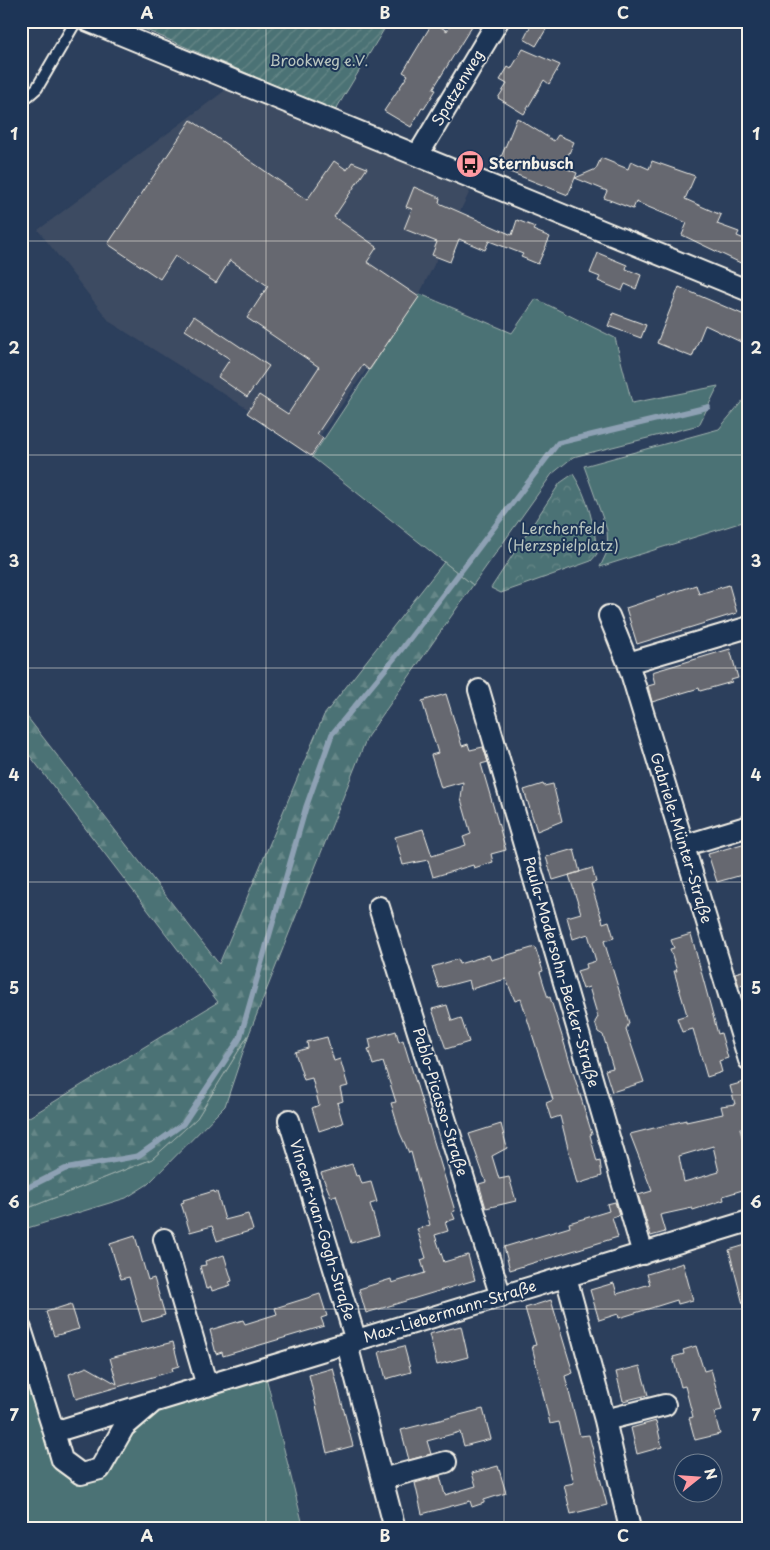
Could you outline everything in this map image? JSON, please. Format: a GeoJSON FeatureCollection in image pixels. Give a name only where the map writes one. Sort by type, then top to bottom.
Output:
{"type":"FeatureCollection","features":[{"type":"Feature","properties":{"kind":"street"},"geometry":{"type":"LineString","coordinates":[[88,21],[749,291]]}},
{"type":"Feature","properties":{"kind":"street","name":"Spatzenweg"},"geometry":{"type":"LineString","coordinates":[[418,155],[498,21]]}},
{"type":"Feature","properties":{"kind":"street","name":"Gabriele-Münter-Straße"},"geometry":{"type":"LineString","coordinates":[[610,616],[628,663],[684,846],[744,1025],[749,1060]]}},
{"type":"Feature","properties":{"kind":"street"},"geometry":{"type":"LineString","coordinates":[[628,663],[749,627]]}},
{"type":"Feature","properties":{"kind":"street","name":"Paula-Modersohn-Becker-Straße"},"geometry":{"type":"LineString","coordinates":[[479,690],[643,1254]]}},
{"type":"Feature","properties":{"kind":"street"},"geometry":{"type":"LineString","coordinates":[[684,846],[749,826]]}},
{"type":"Feature","properties":{"kind":"street","name":"Pablo-Picasso-Straße"},"geometry":{"type":"LineString","coordinates":[[379,907],[501,1297]]}},
{"type":"Feature","properties":{"kind":"street","name":"Vincent-van-Gogh-Straße"},"geometry":{"type":"LineString","coordinates":[[289,1120],[352,1342],[395,1529]]}},
{"type":"Feature","properties":{"kind":"street","name":"Max-Liebermann-Straße"},"geometry":{"type":"LineString","coordinates":[[151,1404],[124,1427],[100,1469],[81,1474],[62,1460],[54,1432],[749,1221]]}},
{"type":"Feature","properties":{"kind":"street"},"geometry":{"type":"LineString","coordinates":[[164,1239],[207,1386]]}},
{"type":"Feature","properties":{"kind":"street"},"geometry":{"type":"LineString","coordinates":[[566,1277],[605,1420],[630,1529]]}},
{"type":"Feature","properties":{"kind":"street"},"geometry":{"type":"LineString","coordinates":[[21,1329],[54,1432]]}},
{"type":"Feature","properties":{"kind":"street"},"geometry":{"type":"LineString","coordinates":[[605,1420],[665,1405]]}},
{"type":"Feature","properties":{"kind":"street"},"geometry":{"type":"LineString","coordinates":[[382,1479],[446,1462]]}},
{"type":"Feature","properties":{"kind":"lane"},"geometry":{"type":"LineString","coordinates":[[21,102],[41,82],[76,21]]}},
{"type":"Feature","properties":{"kind":"shaded area"},"geometry":{"type":"Polygon","coordinates":[[[231,86],[470,191],[420,293],[311,449],[110,322],[38,230],[231,86]]]}},
{"type":"Feature","properties":{"kind":"green space","name":"Brookweg e.V."},"geometry":{"type":"Polygon","coordinates":[[[125,21],[389,21],[335,111],[125,21]]]}},
{"type":"Feature","properties":{"kind":"green space"},"geometry":{"type":"Polygon","coordinates":[[[420,294],[512,333],[536,299],[615,338],[632,403],[718,386],[699,425],[573,457],[552,474],[473,585],[312,457],[420,294]]]}},
{"type":"Feature","properties":{"kind":"green space"},"geometry":{"type":"Polygon","coordinates":[[[749,393],[749,520],[600,567],[608,550],[607,530],[584,466],[719,429],[749,393]]]}},
{"type":"Feature","properties":{"kind":"green space","name":"Lerchenfeld (Herzspielplatz)"},"geometry":{"type":"Polygon","coordinates":[[[573,474],[583,492],[590,512],[597,554],[591,561],[501,593],[491,588],[560,483],[573,474]]]}},
{"type":"Feature","properties":{"kind":"green space"},"geometry":{"type":"Polygon","coordinates":[[[444,562],[473,585],[367,737],[249,1034],[197,1118],[152,1159],[21,1211],[21,1122],[218,1002],[21,744],[21,709],[219,964],[324,715],[444,562]]]}},
{"type":"Feature","properties":{"kind":"green space"},"geometry":{"type":"Polygon","coordinates":[[[249,1034],[225,1106],[148,1184],[126,1198],[21,1230],[21,1211],[152,1159],[197,1118],[249,1034]]]}},
{"type":"Feature","properties":{"kind":"green space"},"geometry":{"type":"Polygon","coordinates":[[[21,1358],[55,1469],[79,1483],[132,1430],[159,1409],[266,1377],[304,1529],[21,1529],[21,1358]]]}},
{"type":"Feature","properties":{"kind":"building"},"geometry":{"type":"Polygon","coordinates":[[[453,21],[475,21],[433,89],[436,90],[424,109],[422,108],[411,127],[384,111],[408,75],[403,72],[433,22],[447,31],[453,21]]]}},
{"type":"Feature","properties":{"kind":"building"},"geometry":{"type":"Polygon","coordinates":[[[533,21],[551,21],[536,46],[524,39],[533,21]]]}},
{"type":"Feature","properties":{"kind":"building"},"geometry":{"type":"Polygon","coordinates":[[[523,49],[560,65],[549,84],[544,80],[524,114],[498,98],[507,84],[500,80],[508,67],[511,69],[523,49]]]}},
{"type":"Feature","properties":{"kind":"building"},"geometry":{"type":"Polygon","coordinates":[[[517,118],[554,141],[558,135],[574,142],[563,167],[577,173],[568,195],[497,167],[517,118]]]}},
{"type":"Feature","properties":{"kind":"building"},"geometry":{"type":"Polygon","coordinates":[[[191,120],[307,200],[334,161],[347,170],[352,162],[367,168],[334,217],[377,247],[367,262],[419,297],[369,370],[363,365],[317,434],[323,438],[311,456],[247,413],[259,395],[288,414],[319,367],[247,318],[268,286],[230,260],[216,283],[175,256],[160,279],[108,244],[191,120]]]}},
{"type":"Feature","properties":{"kind":"building"},"geometry":{"type":"Polygon","coordinates":[[[601,158],[628,169],[631,161],[649,169],[652,161],[695,176],[685,199],[721,215],[717,224],[739,232],[737,236],[749,241],[749,267],[682,235],[687,223],[636,202],[633,209],[604,198],[607,191],[575,178],[596,169],[601,158]]]}},
{"type":"Feature","properties":{"kind":"building"},"geometry":{"type":"Polygon","coordinates":[[[414,187],[440,198],[439,203],[512,235],[517,220],[535,227],[533,230],[550,237],[538,264],[521,257],[523,254],[489,241],[485,250],[459,239],[450,262],[432,255],[437,242],[404,229],[412,209],[406,207],[414,187]]]}},
{"type":"Feature","properties":{"kind":"building"},"geometry":{"type":"Polygon","coordinates":[[[598,253],[627,265],[626,269],[641,275],[636,289],[625,284],[622,291],[598,281],[600,277],[590,273],[598,253]]]}},
{"type":"Feature","properties":{"kind":"building"},"geometry":{"type":"Polygon","coordinates":[[[679,287],[749,317],[749,340],[743,338],[741,342],[705,325],[692,357],[657,343],[679,287]]]}},
{"type":"Feature","properties":{"kind":"building"},"geometry":{"type":"Polygon","coordinates":[[[613,313],[646,325],[641,338],[608,326],[613,313]]]}},
{"type":"Feature","properties":{"kind":"building"},"geometry":{"type":"Polygon","coordinates":[[[194,316],[269,366],[247,397],[218,377],[230,359],[185,330],[194,316]]]}},
{"type":"Feature","properties":{"kind":"building"},"geometry":{"type":"Polygon","coordinates":[[[696,585],[699,594],[729,585],[737,613],[637,644],[626,608],[696,585]]]}},
{"type":"Feature","properties":{"kind":"building"},"geometry":{"type":"Polygon","coordinates":[[[730,649],[738,678],[731,680],[732,682],[700,691],[699,688],[652,702],[648,686],[655,684],[652,672],[730,649]]]}},
{"type":"Feature","properties":{"kind":"building"},"geometry":{"type":"Polygon","coordinates":[[[446,694],[462,746],[468,744],[470,750],[483,747],[488,762],[481,764],[506,850],[491,854],[493,862],[474,868],[473,865],[433,877],[428,860],[403,865],[395,837],[423,829],[432,856],[466,845],[463,837],[471,834],[461,799],[463,782],[441,788],[431,755],[438,753],[422,701],[446,694]]]}},
{"type":"Feature","properties":{"kind":"building"},"geometry":{"type":"Polygon","coordinates":[[[543,784],[544,786],[553,784],[562,821],[537,831],[524,790],[543,784]]]}},
{"type":"Feature","properties":{"kind":"building"},"geometry":{"type":"Polygon","coordinates":[[[749,842],[749,873],[717,882],[708,854],[749,842]]]}},
{"type":"Feature","properties":{"kind":"building"},"geometry":{"type":"Polygon","coordinates":[[[574,849],[580,872],[553,880],[546,857],[574,849]]]}},
{"type":"Feature","properties":{"kind":"building"},"geometry":{"type":"Polygon","coordinates":[[[592,868],[596,882],[591,884],[603,923],[609,921],[614,938],[604,941],[629,1023],[626,1029],[644,1082],[612,1092],[605,1070],[613,1068],[603,1035],[598,1032],[595,1022],[598,1017],[589,987],[583,989],[577,971],[587,968],[586,964],[596,961],[588,934],[573,939],[567,917],[581,913],[569,875],[592,868]]]}},
{"type":"Feature","properties":{"kind":"building"},"geometry":{"type":"Polygon","coordinates":[[[691,934],[718,1034],[721,1033],[728,1058],[719,1061],[722,1072],[707,1077],[693,1029],[682,1032],[677,1018],[687,1015],[674,971],[677,971],[670,949],[674,948],[671,940],[691,934]]]}},
{"type":"Feature","properties":{"kind":"building"},"geometry":{"type":"Polygon","coordinates":[[[535,947],[543,971],[540,972],[548,998],[550,997],[592,1134],[590,1135],[597,1162],[600,1161],[602,1176],[577,1184],[560,1116],[551,1119],[546,1103],[553,1100],[521,999],[515,1001],[506,979],[471,989],[469,980],[439,988],[432,967],[458,959],[459,964],[489,955],[491,960],[535,947]]]}},
{"type":"Feature","properties":{"kind":"building"},"geometry":{"type":"Polygon","coordinates":[[[749,969],[749,984],[739,986],[735,973],[749,969]]]}},
{"type":"Feature","properties":{"kind":"building"},"geometry":{"type":"Polygon","coordinates":[[[447,1005],[452,1021],[461,1018],[469,1042],[446,1049],[432,1009],[447,1005]]]}},
{"type":"Feature","properties":{"kind":"building"},"geometry":{"type":"Polygon","coordinates":[[[396,1031],[399,1042],[403,1040],[455,1211],[452,1212],[455,1219],[445,1222],[448,1231],[435,1235],[444,1262],[468,1255],[475,1280],[366,1313],[359,1289],[391,1279],[392,1283],[425,1273],[421,1260],[426,1258],[417,1229],[430,1225],[411,1152],[409,1153],[400,1133],[391,1103],[396,1102],[383,1062],[373,1065],[368,1049],[371,1048],[369,1039],[396,1031]]]}},
{"type":"Feature","properties":{"kind":"building"},"geometry":{"type":"Polygon","coordinates":[[[327,1037],[334,1061],[340,1059],[348,1086],[340,1088],[343,1101],[337,1103],[343,1123],[319,1131],[312,1108],[319,1105],[312,1078],[304,1080],[295,1052],[308,1048],[307,1042],[327,1037]]]}},
{"type":"Feature","properties":{"kind":"building"},"geometry":{"type":"Polygon","coordinates":[[[744,1082],[749,1098],[749,1135],[745,1136],[743,1127],[740,1128],[747,1159],[749,1158],[749,1188],[723,1196],[724,1200],[693,1210],[692,1208],[660,1215],[665,1232],[651,1236],[638,1195],[652,1191],[630,1134],[686,1120],[686,1122],[723,1114],[721,1106],[735,1104],[730,1086],[744,1082]],[[713,1146],[679,1156],[684,1182],[719,1172],[713,1146]]]}},
{"type":"Feature","properties":{"kind":"building"},"geometry":{"type":"Polygon","coordinates":[[[501,1124],[507,1148],[492,1156],[499,1179],[509,1177],[516,1201],[486,1208],[479,1184],[486,1182],[469,1134],[501,1124]]]}},
{"type":"Feature","properties":{"kind":"building"},"geometry":{"type":"Polygon","coordinates":[[[352,1164],[356,1176],[359,1175],[362,1184],[371,1182],[377,1202],[370,1204],[379,1235],[351,1243],[336,1195],[331,1197],[321,1173],[352,1164]]]}},
{"type":"Feature","properties":{"kind":"building"},"geometry":{"type":"Polygon","coordinates":[[[214,1191],[215,1193],[217,1192],[225,1220],[248,1214],[253,1230],[217,1241],[212,1226],[190,1232],[181,1203],[184,1202],[183,1200],[214,1191]]]}},
{"type":"Feature","properties":{"kind":"building"},"geometry":{"type":"Polygon","coordinates":[[[615,1202],[619,1215],[612,1217],[618,1237],[510,1270],[504,1247],[570,1227],[569,1223],[609,1211],[607,1204],[615,1202]]]}},
{"type":"Feature","properties":{"kind":"building"},"geometry":{"type":"Polygon","coordinates":[[[135,1236],[148,1280],[154,1278],[165,1315],[142,1322],[129,1277],[121,1279],[110,1244],[135,1236]]]}},
{"type":"Feature","properties":{"kind":"building"},"geometry":{"type":"Polygon","coordinates":[[[749,1244],[749,1308],[744,1308],[729,1250],[749,1244]]]}},
{"type":"Feature","properties":{"kind":"building"},"geometry":{"type":"Polygon","coordinates":[[[224,1255],[232,1281],[229,1282],[231,1285],[212,1291],[211,1287],[206,1289],[200,1266],[206,1265],[205,1261],[224,1255]]]}},
{"type":"Feature","properties":{"kind":"building"},"geometry":{"type":"Polygon","coordinates":[[[683,1263],[693,1300],[678,1304],[677,1300],[619,1318],[618,1314],[599,1320],[590,1290],[614,1283],[617,1294],[650,1284],[647,1274],[683,1263]]]}},
{"type":"Feature","properties":{"kind":"building"},"geometry":{"type":"Polygon","coordinates":[[[320,1294],[327,1316],[321,1318],[324,1326],[223,1356],[222,1352],[216,1354],[210,1330],[243,1320],[245,1324],[277,1314],[275,1308],[320,1294]]]}},
{"type":"Feature","properties":{"kind":"building"},"geometry":{"type":"Polygon","coordinates":[[[551,1300],[573,1373],[565,1376],[580,1436],[589,1435],[607,1505],[571,1514],[564,1485],[574,1483],[559,1422],[550,1424],[532,1346],[536,1345],[525,1308],[551,1300]]]}},
{"type":"Feature","properties":{"kind":"building"},"geometry":{"type":"Polygon","coordinates":[[[71,1304],[79,1329],[54,1336],[46,1312],[71,1304]]]}},
{"type":"Feature","properties":{"kind":"building"},"geometry":{"type":"Polygon","coordinates":[[[461,1326],[468,1357],[437,1365],[429,1334],[461,1326]]]}},
{"type":"Feature","properties":{"kind":"building"},"geometry":{"type":"Polygon","coordinates":[[[173,1342],[179,1366],[172,1368],[173,1371],[76,1399],[69,1374],[87,1367],[117,1384],[110,1358],[173,1342]]]}},
{"type":"Feature","properties":{"kind":"building"},"geometry":{"type":"Polygon","coordinates":[[[404,1346],[411,1372],[386,1379],[379,1352],[404,1346]]]}},
{"type":"Feature","properties":{"kind":"building"},"geometry":{"type":"Polygon","coordinates":[[[696,1346],[704,1371],[711,1369],[722,1410],[714,1412],[720,1434],[695,1440],[689,1418],[693,1417],[685,1386],[681,1387],[673,1357],[684,1354],[683,1350],[696,1346]]]}},
{"type":"Feature","properties":{"kind":"building"},"geometry":{"type":"Polygon","coordinates":[[[640,1366],[648,1395],[623,1401],[616,1372],[640,1366]]]}},
{"type":"Feature","properties":{"kind":"building"},"geometry":{"type":"Polygon","coordinates":[[[333,1368],[353,1446],[327,1453],[309,1375],[333,1368]]]}},
{"type":"Feature","properties":{"kind":"building"},"geometry":{"type":"Polygon","coordinates":[[[483,1409],[491,1439],[464,1446],[460,1432],[427,1441],[431,1454],[409,1460],[401,1430],[483,1409]]]}},
{"type":"Feature","properties":{"kind":"building"},"geometry":{"type":"Polygon","coordinates":[[[656,1421],[662,1447],[637,1454],[631,1428],[656,1421]]]}},
{"type":"Feature","properties":{"kind":"building"},"geometry":{"type":"Polygon","coordinates":[[[498,1466],[506,1493],[484,1500],[484,1503],[472,1507],[470,1501],[422,1514],[415,1483],[440,1476],[445,1495],[476,1486],[472,1473],[498,1466]]]}},
{"type":"Feature","properties":{"kind":"waterway"},"geometry":{"type":"LineString","coordinates":[[21,1191],[65,1169],[138,1156],[183,1124],[240,1038],[306,807],[332,734],[401,650],[558,443],[708,407]]}},
{"type":"Feature","properties":{"kind":"place","name":"Sternbusch"},"geometry":{"type":"Point","coordinates":[470,164]}}]}
